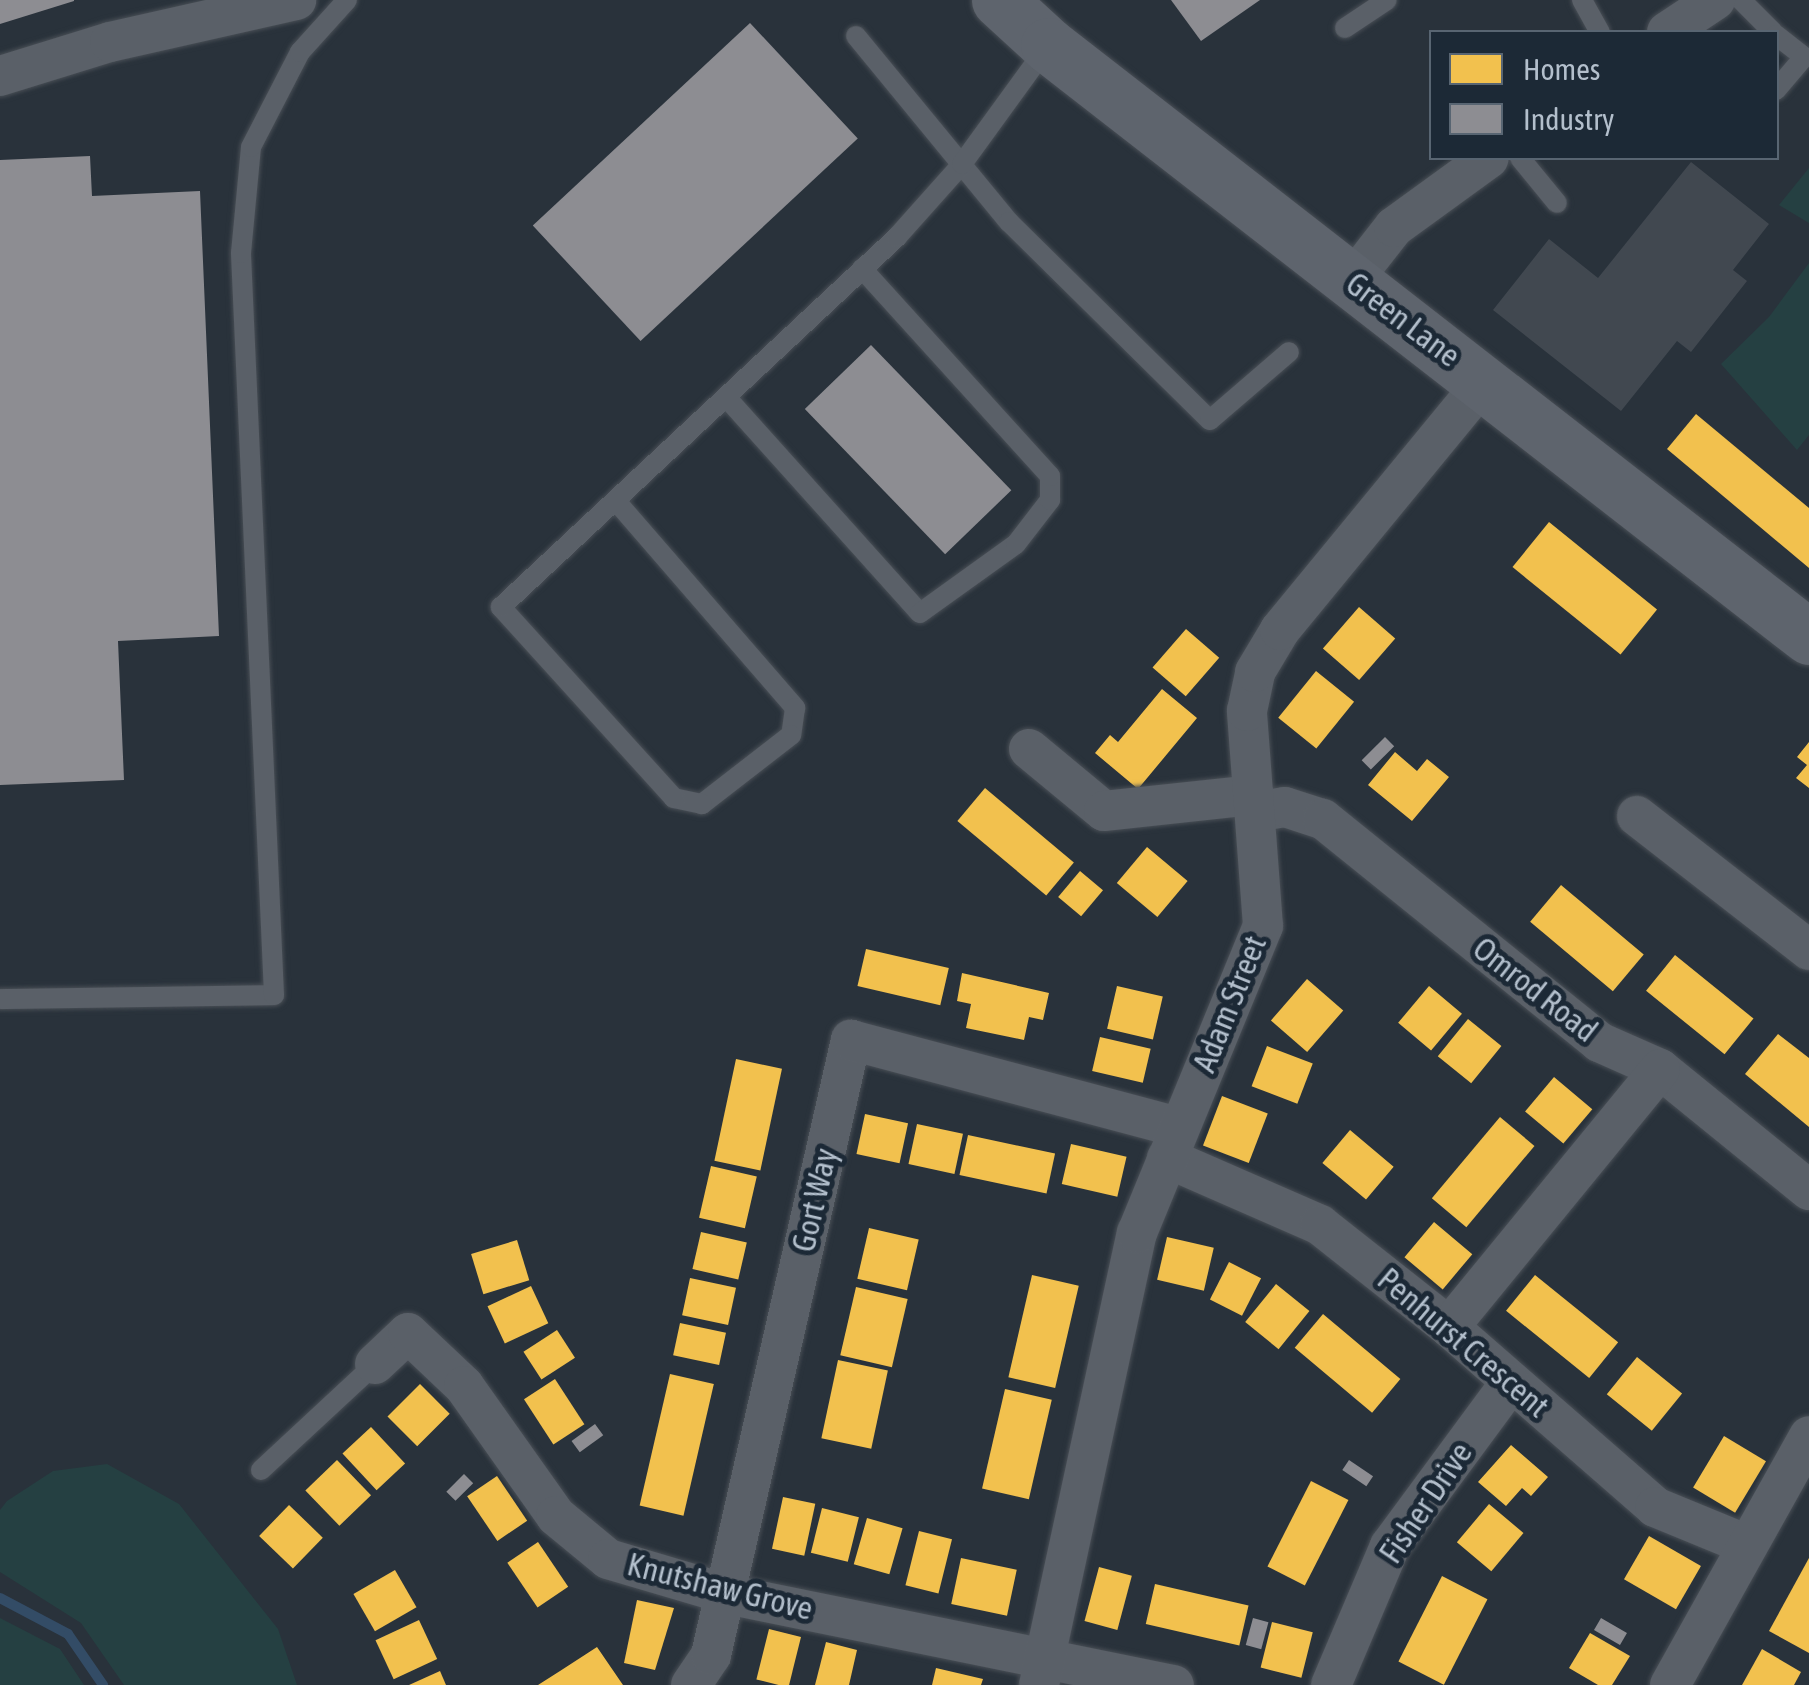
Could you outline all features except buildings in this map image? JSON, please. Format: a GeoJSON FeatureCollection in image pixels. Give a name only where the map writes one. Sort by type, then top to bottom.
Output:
{"type":"FeatureCollection","features":[{"type":"Feature","properties":{"kind":"street"},"geometry":{"type":"LineString","coordinates":[[0,76],[110,42],[296,0]]}},
{"type":"Feature","properties":{"kind":"street","name":"Green Lane"},"geometry":{"type":"LineString","coordinates":[[999,0],[1048,45],[1809,637]]}},
{"type":"Feature","properties":{"kind":"street"},"geometry":{"type":"LineString","coordinates":[[1670,30],[1714,0]]}},
{"type":"Feature","properties":{"kind":"street"},"geometry":{"type":"LineString","coordinates":[[1351,282],[1394,228],[1486,160]]}},
{"type":"Feature","properties":{"kind":"street","name":"Adam Street"},"geometry":{"type":"LineString","coordinates":[[1042,1671],[1137,1233],[1263,926],[1247,711],[1256,672],[1280,630],[1484,382]]}},
{"type":"Feature","properties":{"kind":"street","name":"Omrod Road"},"geometry":{"type":"LineString","coordinates":[[1029,750],[1104,811],[1255,804],[1285,807],[1323,819],[1598,1042],[1660,1069],[1809,1190]]}},
{"type":"Feature","properties":{"kind":"street"},"geometry":{"type":"LineString","coordinates":[[1637,816],[1803,933]]}},
{"type":"Feature","properties":{"kind":"street","name":"Gort Way"},"geometry":{"type":"LineString","coordinates":[[690,1685],[711,1655],[851,1040],[1173,1142]]}},
{"type":"Feature","properties":{"kind":"street"},"geometry":{"type":"LineString","coordinates":[[1450,1327],[1660,1069]]}},
{"type":"Feature","properties":{"kind":"street","name":"Penhurst Crescent"},"geometry":{"type":"LineString","coordinates":[[1173,1142],[1320,1225],[1450,1327],[1655,1507],[1747,1545]]}},
{"type":"Feature","properties":{"kind":"street","name":"Knutshaw Grove"},"geometry":{"type":"LineString","coordinates":[[374,1364],[408,1333],[464,1386],[556,1516],[608,1559],[726,1594],[1042,1671],[1174,1685]]}},
{"type":"Feature","properties":{"kind":"street","name":"Fisher Drive"},"geometry":{"type":"LineString","coordinates":[[1331,1685],[1390,1546],[1510,1383]]}},
{"type":"Feature","properties":{"kind":"street"},"geometry":{"type":"LineString","coordinates":[[1670,1685],[1809,1436]]}},
{"type":"Feature","properties":{"kind":"lane"},"geometry":{"type":"LineString","coordinates":[[0,999],[274,995],[242,253],[251,147],[300,52],[347,0]]}},
{"type":"Feature","properties":{"kind":"lane"},"geometry":{"type":"LineString","coordinates":[[1345,28],[1388,0]]}},
{"type":"Feature","properties":{"kind":"lane"},"geometry":{"type":"LineString","coordinates":[[1582,0],[1599,30]]}},
{"type":"Feature","properties":{"kind":"lane"},"geometry":{"type":"LineString","coordinates":[[1741,0],[1771,30]]}},
{"type":"Feature","properties":{"kind":"lane"},"geometry":{"type":"LineString","coordinates":[[856,36],[1008,222],[1210,420],[1289,352]]}},
{"type":"Feature","properties":{"kind":"lane"},"geometry":{"type":"LineString","coordinates":[[1779,37],[1804,58],[1779,87]]}},
{"type":"Feature","properties":{"kind":"lane"},"geometry":{"type":"LineString","coordinates":[[616,501],[795,708],[791,735],[702,804],[674,798],[500,607],[862,269],[962,164],[1048,45]]}},
{"type":"Feature","properties":{"kind":"lane"},"geometry":{"type":"LineString","coordinates":[[1522,160],[1557,202]]}},
{"type":"Feature","properties":{"kind":"lane"},"geometry":{"type":"LineString","coordinates":[[726,397],[920,613],[1016,544],[1050,500],[1050,476],[862,269]]}},
{"type":"Feature","properties":{"kind":"lane"},"geometry":{"type":"LineString","coordinates":[[261,1470],[374,1364]]}},
{"type":"Feature","properties":{"kind":"green space"},"geometry":{"type":"Polygon","coordinates":[[[1809,168],[1809,223],[1779,205],[1809,168]]]}},
{"type":"Feature","properties":{"kind":"green space"},"geometry":{"type":"Polygon","coordinates":[[[1809,263],[1809,435],[1797,450],[1721,364],[1769,317],[1809,263]]]}},
{"type":"Feature","properties":{"kind":"green space"},"geometry":{"type":"Polygon","coordinates":[[[107,1464],[179,1504],[278,1629],[297,1685],[124,1685],[81,1623],[0,1572],[0,1510],[7,1501],[53,1471],[107,1464]]]}},
{"type":"Feature","properties":{"kind":"green space"},"geometry":{"type":"Polygon","coordinates":[[[0,1618],[60,1649],[84,1685],[0,1685],[0,1618]]]}},
{"type":"Feature","properties":{"kind":"waterway"},"geometry":{"type":"LineString","coordinates":[[0,1598],[68,1634],[103,1685]]}}]}
